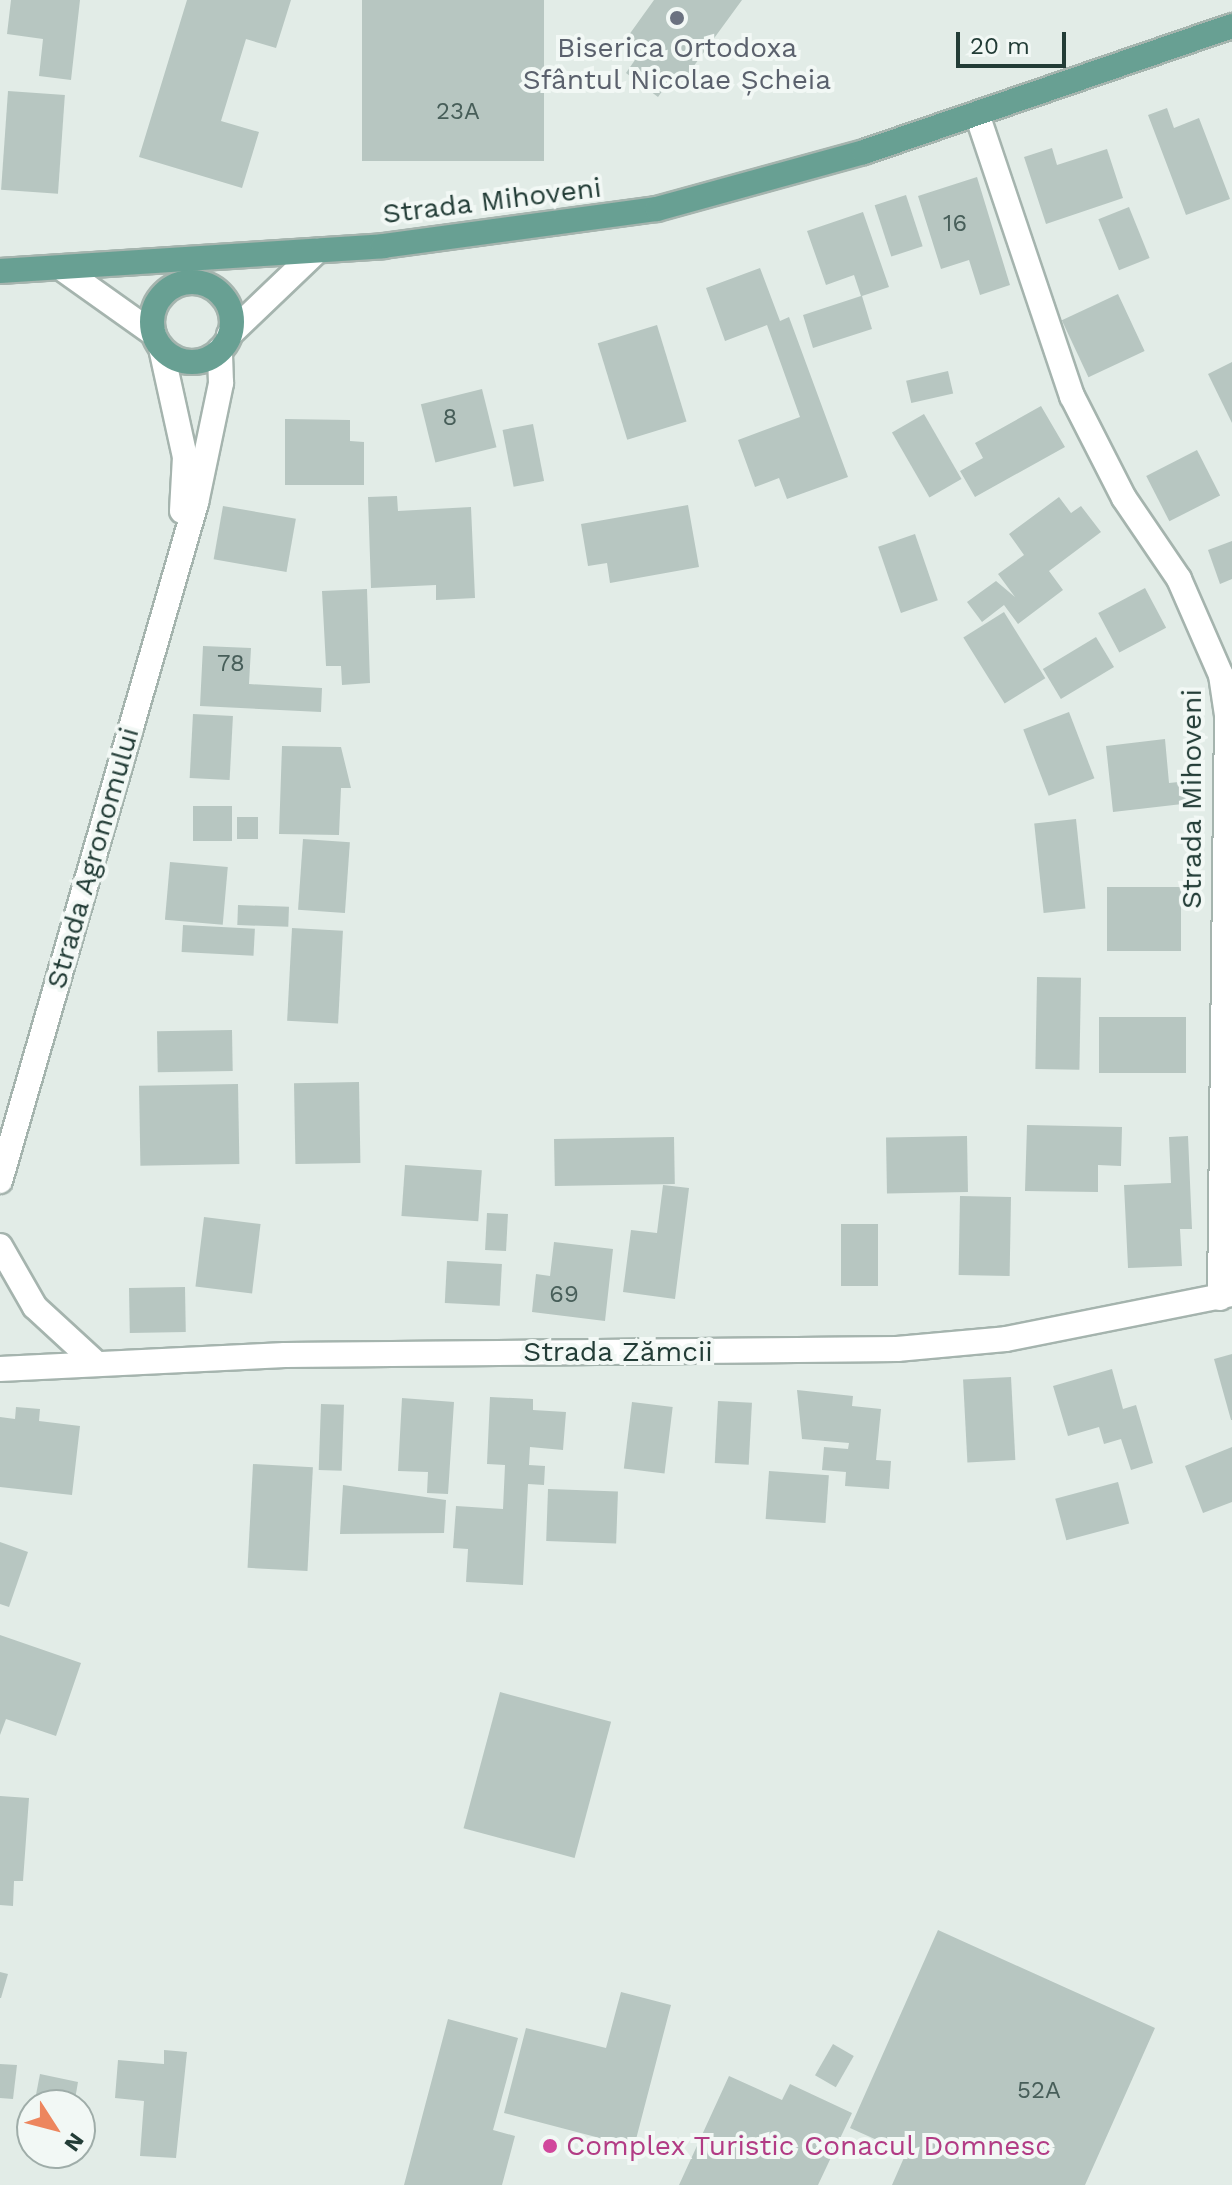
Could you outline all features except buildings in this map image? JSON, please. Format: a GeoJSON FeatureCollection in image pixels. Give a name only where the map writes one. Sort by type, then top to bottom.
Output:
{"type":"FeatureCollection","features":[{"type":"Feature","properties":{"kind":"main road","name":"Strada Mihoveni"},"geometry":{"type":"LineString","coordinates":[[0,271],[184,263],[317,251],[657,209],[977,114],[1232,26]]}},
{"type":"Feature","properties":{"kind":"main road"},"geometry":{"type":"LineString","coordinates":[[184,263],[208,286],[226,303],[224,342],[186,362],[157,341],[155,307],[184,263]]}},
{"type":"Feature","properties":{"kind":"main road"},"geometry":{"type":"LineString","coordinates":[[165,293],[185,283],[208,286]]}},
{"type":"Feature","properties":{"kind":"street","name":"Strada Mihoveni"},"geometry":{"type":"LineString","coordinates":[[977,114],[1072,396],[1124,498],[1179,579],[1221,675],[1227,715],[1226,1296]]}},
{"type":"Feature","properties":{"kind":"street"},"geometry":{"type":"LineString","coordinates":[[224,342],[317,251]]}},
{"type":"Feature","properties":{"kind":"street"},"geometry":{"type":"LineString","coordinates":[[64,270],[96,300],[157,341]]}},
{"type":"Feature","properties":{"kind":"street","name":"Strada Agronomului"},"geometry":{"type":"LineString","coordinates":[[157,341],[185,457],[183,533]]}},
{"type":"Feature","properties":{"kind":"street","name":"Strada Agronomului"},"geometry":{"type":"LineString","coordinates":[[0,1181],[217,407],[224,342]]}},
{"type":"Feature","properties":{"kind":"street"},"geometry":{"type":"LineString","coordinates":[[0,1246],[35,1307],[97,1364]]}},
{"type":"Feature","properties":{"kind":"street","name":"Strada Zămcii"},"geometry":{"type":"LineString","coordinates":[[0,1369],[97,1364],[897,1349],[1006,1339],[1226,1296]]}},
{"type":"Feature","properties":{"kind":"place","name":"Biserica Ortodoxa Sfântul Nicolae Șcheia"},"geometry":{"type":"Point","coordinates":[677,18]}},
{"type":"Feature","properties":{"kind":"place","name":"Complex Turistic Conacul Domnesc"},"geometry":{"type":"Point","coordinates":[550,2146]}}]}
